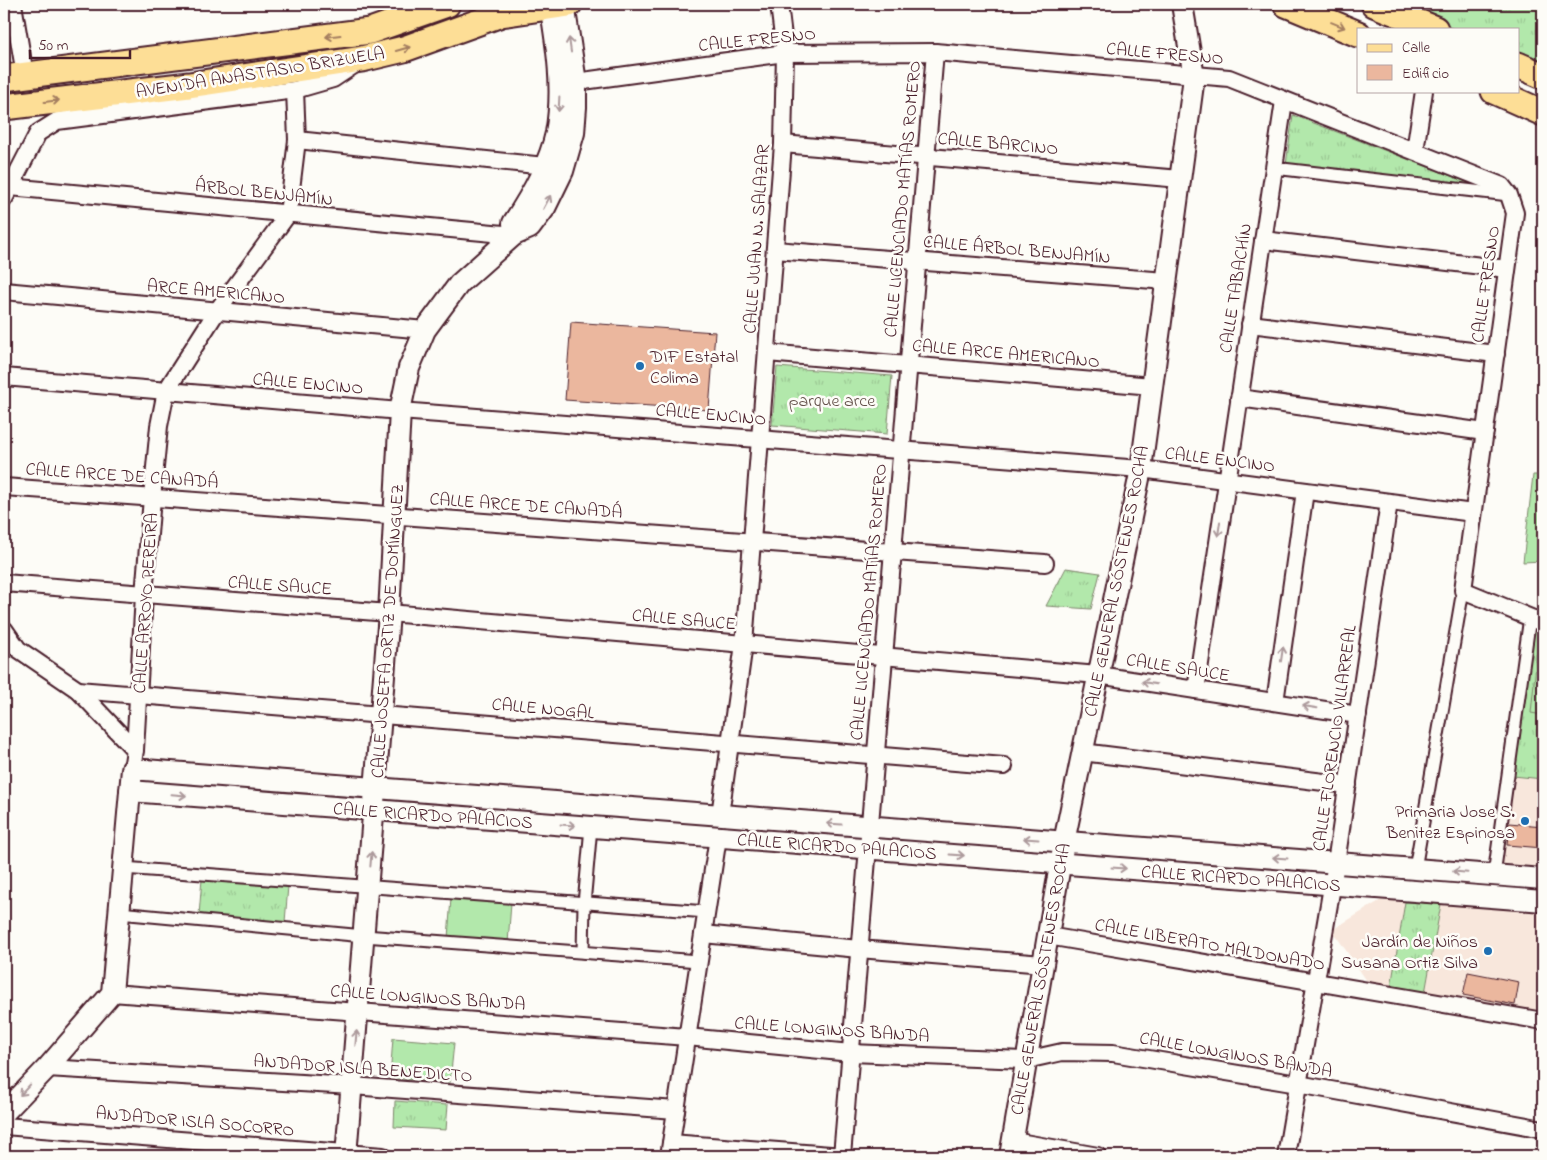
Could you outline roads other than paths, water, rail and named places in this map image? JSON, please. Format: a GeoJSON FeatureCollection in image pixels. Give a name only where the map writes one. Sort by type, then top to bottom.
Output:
{"type":"FeatureCollection","features":[{"type":"Feature","properties":{"kind":"main road","name":"AVENIDA ANASTASIO BRIZUELA"},"geometry":{"type":"LineString","coordinates":[[14,76],[370,31],[447,4]]}},
{"type":"Feature","properties":{"kind":"main road"},"geometry":{"type":"LineString","coordinates":[[1286,4],[1357,34]]}},
{"type":"Feature","properties":{"kind":"main road"},"geometry":{"type":"LineString","coordinates":[[1374,4],[1433,28]]}},
{"type":"Feature","properties":{"kind":"main road","name":"AVENIDA ANASTASIO BRIZUELA"},"geometry":{"type":"LineString","coordinates":[[4,107],[188,85],[362,59],[404,49],[501,14],[560,5]]}},
{"type":"Feature","properties":{"kind":"main road"},"geometry":{"type":"LineString","coordinates":[[1520,66],[1543,76]]}},
{"type":"Feature","properties":{"kind":"main road"},"geometry":{"type":"LineString","coordinates":[[1496,92],[1543,113]]}},
{"type":"Feature","properties":{"kind":"street"},"geometry":{"type":"LineString","coordinates":[[12,4],[14,76]]}},
{"type":"Feature","properties":{"kind":"street","name":"CALLE JUAN N. SALAZAR"},"geometry":{"type":"LineString","coordinates":[[720,815],[744,644],[768,354],[783,144],[785,53],[779,4]]}},
{"type":"Feature","properties":{"kind":"street","name":"CALLE GENERAL SÓSTENES ROCHA"},"geometry":{"type":"LineString","coordinates":[[1011,1149],[1064,842],[1141,469],[1194,76],[1182,4]]}},
{"type":"Feature","properties":{"kind":"street"},"geometry":{"type":"LineString","coordinates":[[514,235],[513,223],[530,199],[555,135],[559,106],[560,5]]}},
{"type":"Feature","properties":{"kind":"street","name":"CALLE JOSEFA ORTIZ DE DOMÍNGUEZ"},"geometry":{"type":"LineString","coordinates":[[347,1155],[375,810],[389,613],[400,411],[409,368],[425,330],[459,284],[514,235],[530,228],[545,208],[563,172],[574,133],[576,82],[560,5]]}},
{"type":"Feature","properties":{"kind":"street","name":"CALLE FRESNO"},"geometry":{"type":"LineString","coordinates":[[576,82],[785,53],[935,52],[1229,78],[1502,186],[1509,195],[1515,213],[1463,590]]}},
{"type":"Feature","properties":{"kind":"street","name":"CALLE LICENCIADO MATÍAS ROMERO"},"geometry":{"type":"LineString","coordinates":[[843,1156],[935,52]]}},
{"type":"Feature","properties":{"kind":"street"},"geometry":{"type":"LineString","coordinates":[[7,193],[38,133],[57,121],[295,90],[333,79],[362,59]]}},
{"type":"Feature","properties":{"kind":"street","name":"CALLE ARROYO PEREIRA"},"geometry":{"type":"LineString","coordinates":[[112,993],[134,760],[152,498],[159,426],[166,391],[217,311],[288,214],[297,140],[295,90]]}},
{"type":"Feature","properties":{"kind":"street"},"geometry":{"type":"LineString","coordinates":[[1415,151],[1424,92]]}},
{"type":"Feature","properties":{"kind":"street","name":"CALLE TABACHÍN"},"geometry":{"type":"LineString","coordinates":[[1196,690],[1284,101]]}},
{"type":"Feature","properties":{"kind":"street"},"geometry":{"type":"LineString","coordinates":[[297,140],[544,166]]}},
{"type":"Feature","properties":{"kind":"street","name":"CALLE BARCINO"},"geometry":{"type":"LineString","coordinates":[[783,144],[1180,179]]}},
{"type":"Feature","properties":{"kind":"street"},"geometry":{"type":"LineString","coordinates":[[1274,168],[1509,195]]}},
{"type":"Feature","properties":{"kind":"street","name":"ÁRBOL BENJAMÍN"},"geometry":{"type":"LineString","coordinates":[[7,193],[288,214],[514,235]]}},
{"type":"Feature","properties":{"kind":"street"},"geometry":{"type":"LineString","coordinates":[[1263,240],[1507,269]]}},
{"type":"Feature","properties":{"kind":"street","name":"CALLE ÁRBOL BENJAMÍN"},"geometry":{"type":"LineString","coordinates":[[775,250],[1166,281]]}},
{"type":"Feature","properties":{"kind":"street","name":"ARCE AMERICANO"},"geometry":{"type":"LineString","coordinates":[[4,291],[425,330]]}},
{"type":"Feature","properties":{"kind":"street"},"geometry":{"type":"LineString","coordinates":[[1250,324],[1496,354]]}},
{"type":"Feature","properties":{"kind":"street","name":"CALLE ARCE AMERICANO"},"geometry":{"type":"LineString","coordinates":[[768,354],[1152,386]]}},
{"type":"Feature","properties":{"kind":"street","name":"CALLE ENCINO"},"geometry":{"type":"LineString","coordinates":[[4,377],[400,411],[1141,469],[1474,513]]}},
{"type":"Feature","properties":{"kind":"street"},"geometry":{"type":"LineString","coordinates":[[1239,398],[1485,432]]}},
{"type":"Feature","properties":{"kind":"street","name":"CALLE ARCE DE CANADÁ"},"geometry":{"type":"LineString","coordinates":[[4,487],[1045,563]]}},
{"type":"Feature","properties":{"kind":"street"},"geometry":{"type":"LineString","coordinates":[[1275,702],[1305,491]]}},
{"type":"Feature","properties":{"kind":"street","name":"CALLE FLORENCIO VILLARREAL"},"geometry":{"type":"LineString","coordinates":[[1286,1156],[1333,885],[1389,502]]}},
{"type":"Feature","properties":{"kind":"street","name":"CALLE SAUCE"},"geometry":{"type":"LineString","coordinates":[[4,583],[389,613],[1098,675],[1358,715]]}},
{"type":"Feature","properties":{"kind":"street"},"geometry":{"type":"LineString","coordinates":[[1415,869],[1463,590],[1537,620],[1494,875]]}},
{"type":"Feature","properties":{"kind":"street"},"geometry":{"type":"LineString","coordinates":[[4,629],[18,649],[78,690],[134,760]]}},
{"type":"Feature","properties":{"kind":"street","name":"CALLE NOGAL"},"geometry":{"type":"LineString","coordinates":[[78,690],[1004,766]]}},
{"type":"Feature","properties":{"kind":"street"},"geometry":{"type":"LineString","coordinates":[[1082,752],[1348,785]]}},
{"type":"Feature","properties":{"kind":"street","name":"CALLE RICARDO PALACIOS"},"geometry":{"type":"LineString","coordinates":[[134,760],[376,788],[1543,879]]}},
{"type":"Feature","properties":{"kind":"street","name":"CALLE RICARDO PALACIOS"},"geometry":{"type":"LineString","coordinates":[[130,791],[1543,901]]}},
{"type":"Feature","properties":{"kind":"street"},"geometry":{"type":"LineString","coordinates":[[583,952],[584,904],[591,827]]}},
{"type":"Feature","properties":{"kind":"street"},"geometry":{"type":"LineString","coordinates":[[718,837],[670,1150],[843,1156]]}},
{"type":"Feature","properties":{"kind":"street"},"geometry":{"type":"LineString","coordinates":[[123,868],[368,888],[707,912]]}},
{"type":"Feature","properties":{"kind":"street"},"geometry":{"type":"LineString","coordinates":[[119,913],[364,936],[699,961]]}},
{"type":"Feature","properties":{"kind":"street"},"geometry":{"type":"LineString","coordinates":[[703,934],[1043,964]]}},
{"type":"Feature","properties":{"kind":"street","name":"CALLE LIBERATO MALDONADO"},"geometry":{"type":"LineString","coordinates":[[1048,936],[1543,1021]]}},
{"type":"Feature","properties":{"kind":"street"},"geometry":{"type":"LineString","coordinates":[[4,1113],[47,1068],[112,993]]}},
{"type":"Feature","properties":{"kind":"street","name":"CALLE LONGINOS BANDA"},"geometry":{"type":"LineString","coordinates":[[112,993],[687,1037],[850,1054],[1026,1060],[1062,1052],[1113,1053],[1543,1128]]}},
{"type":"Feature","properties":{"kind":"street","name":"ANDADOR ISLA BENEDICTO"},"geometry":{"type":"LineString","coordinates":[[47,1068],[352,1086],[676,1110]]}},
{"type":"Feature","properties":{"kind":"street","name":"ANDADOR ISLA SOCORRO"},"geometry":{"type":"LineString","coordinates":[[4,1126],[347,1155],[382,1156]]}},
{"type":"Feature","properties":{"kind":"street"},"geometry":{"type":"LineString","coordinates":[[1011,1149],[1098,1156]]}},
{"type":"Feature","properties":{"kind":"place","name":"DIF Estatal Colima"},"geometry":{"type":"Point","coordinates":[640,366]}},
{"type":"Feature","properties":{"kind":"place","name":"Primaria Jose S. Benitez Espinosa"},"geometry":{"type":"Point","coordinates":[1525,821]}},
{"type":"Feature","properties":{"kind":"place","name":"Jardín de Niños Susana Ortiz Silva"},"geometry":{"type":"Point","coordinates":[1488,951]}},
{"type":"Feature","properties":{"kind":"park label","name":"parque arce"},"geometry":{"type":"Point","coordinates":[832,400]}}]}
